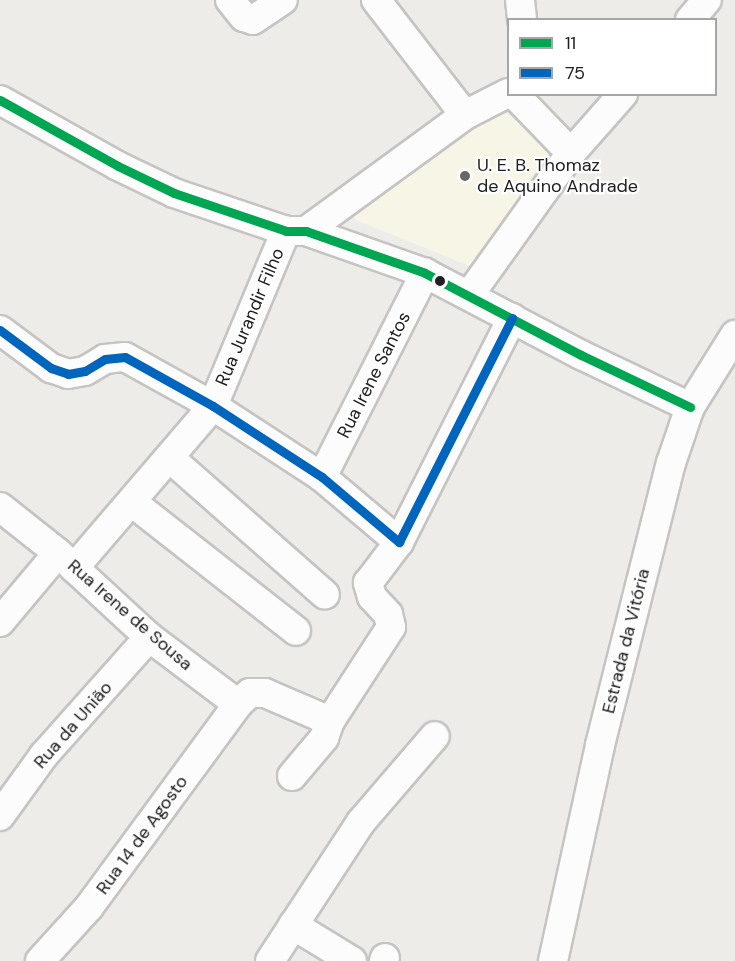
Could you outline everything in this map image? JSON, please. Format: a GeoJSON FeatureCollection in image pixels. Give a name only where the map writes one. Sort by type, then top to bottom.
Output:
{"type":"FeatureCollection","features":[{"type":"Feature","properties":{"kind":"street"},"geometry":{"type":"LineString","coordinates":[[230,0],[244,17],[253,20],[283,0]]}},
{"type":"Feature","properties":{"kind":"street"},"geometry":{"type":"LineString","coordinates":[[376,0],[465,115]]}},
{"type":"Feature","properties":{"kind":"street"},"geometry":{"type":"LineString","coordinates":[[520,0],[522,18]]}},
{"type":"Feature","properties":{"kind":"street"},"geometry":{"type":"LineString","coordinates":[[692,18],[707,0]]}},
{"type":"Feature","properties":{"kind":"street"},"geometry":{"type":"LineString","coordinates":[[296,231],[465,115],[507,94]]}},
{"type":"Feature","properties":{"kind":"street"},"geometry":{"type":"LineString","coordinates":[[516,96],[571,153]]}},
{"type":"Feature","properties":{"kind":"street"},"geometry":{"type":"LineString","coordinates":[[471,294],[571,153],[621,96]]}},
{"type":"Feature","properties":{"kind":"street"},"geometry":{"type":"LineString","coordinates":[[0,100],[118,166],[174,193],[425,273],[471,294],[512,318],[690,407]]}},
{"type":"Feature","properties":{"kind":"street","name":"Rua Jurandir Filho"},"geometry":{"type":"LineString","coordinates":[[0,622],[133,503],[213,406],[296,231]]}},
{"type":"Feature","properties":{"kind":"street","name":"Rua Irene Santos"},"geometry":{"type":"LineString","coordinates":[[322,477],[425,273]]}},
{"type":"Feature","properties":{"kind":"street"},"geometry":{"type":"LineString","coordinates":[[292,776],[324,738],[330,721],[391,627],[388,614],[372,597],[368,583],[399,542],[512,318]]}},
{"type":"Feature","properties":{"kind":"street"},"geometry":{"type":"LineString","coordinates":[[0,330],[51,368],[68,374],[85,371],[105,359],[125,357],[213,406],[322,477],[399,542]]}},
{"type":"Feature","properties":{"kind":"street","name":"Estrada da Vitória"},"geometry":{"type":"LineString","coordinates":[[553,961],[600,745],[671,463],[690,407],[735,335]]}},
{"type":"Feature","properties":{"kind":"street"},"geometry":{"type":"LineString","coordinates":[[171,459],[325,595]]}},
{"type":"Feature","properties":{"kind":"street"},"geometry":{"type":"LineString","coordinates":[[133,503],[296,631]]}},
{"type":"Feature","properties":{"kind":"street","name":"Rua Irene de Sousa"},"geometry":{"type":"LineString","coordinates":[[0,507],[66,561],[149,637],[238,704]]}},
{"type":"Feature","properties":{"kind":"street","name":"Rua da União"},"geometry":{"type":"LineString","coordinates":[[0,816],[44,755],[149,637]]}},
{"type":"Feature","properties":{"kind":"street"},"geometry":{"type":"LineString","coordinates":[[238,704],[250,693],[265,693],[330,721]]}},
{"type":"Feature","properties":{"kind":"street","name":"Rua 14 de Agosto"},"geometry":{"type":"LineString","coordinates":[[40,961],[89,907],[238,704]]}},
{"type":"Feature","properties":{"kind":"street"},"geometry":{"type":"LineString","coordinates":[[270,961],[361,822],[435,736]]}},
{"type":"Feature","properties":{"kind":"street"},"geometry":{"type":"LineString","coordinates":[[294,925],[352,961]]}},
{"type":"Feature","properties":{"kind":"shaded area","name":"U. E. B. Thomaz de Aquino Andrade"},"geometry":{"type":"Polygon","coordinates":[[[501,108],[550,150],[472,267],[356,220],[351,214],[358,202],[501,108]]]}},
{"type":"Feature","properties":{"kind":"transit line","name":"11"},"geometry":{"type":"LineString","coordinates":[[0,100],[118,166],[174,193],[286,231],[306,231],[425,273],[581,355],[690,407]]}},
{"type":"Feature","properties":{"kind":"transit line","name":"75"},"geometry":{"type":"LineString","coordinates":[[0,330],[51,368],[68,374],[85,371],[105,359],[125,357],[213,406],[322,477],[399,542],[512,318]]}},
{"type":"Feature","properties":{"kind":"place","name":"U. E. B. Thomaz de Aquino Andrade"},"geometry":{"type":"Point","coordinates":[465,176]}}]}
